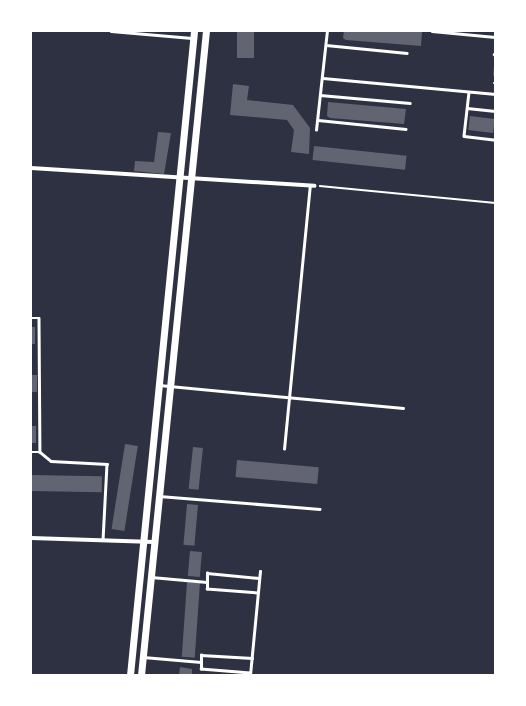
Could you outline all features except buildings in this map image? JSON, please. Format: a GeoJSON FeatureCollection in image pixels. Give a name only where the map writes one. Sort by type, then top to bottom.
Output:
{"type":"FeatureCollection","features":[{"type":"Feature","properties":{"kind":"main road"},"geometry":{"type":"LineString","coordinates":[[141,675],[206,31]]}},
{"type":"Feature","properties":{"kind":"main road"},"geometry":{"type":"LineString","coordinates":[[130,675],[194,35]]}},
{"type":"Feature","properties":{"kind":"street"},"geometry":{"type":"LineString","coordinates":[[31,168],[312,185]]}},
{"type":"Feature","properties":{"kind":"street"},"geometry":{"type":"LineString","coordinates":[[31,538],[154,542]]}},
{"type":"Feature","properties":{"kind":"lane"},"geometry":{"type":"LineString","coordinates":[[111,31],[194,35]]}},
{"type":"Feature","properties":{"kind":"lane"},"geometry":{"type":"LineString","coordinates":[[316,130],[323,78],[327,31]]}},
{"type":"Feature","properties":{"kind":"lane"},"geometry":{"type":"LineString","coordinates":[[432,31],[495,37]]}},
{"type":"Feature","properties":{"kind":"lane"},"geometry":{"type":"LineString","coordinates":[[326,45],[407,53]]}},
{"type":"Feature","properties":{"kind":"lane"},"geometry":{"type":"LineString","coordinates":[[323,78],[495,94]]}},
{"type":"Feature","properties":{"kind":"lane"},"geometry":{"type":"LineString","coordinates":[[469,92],[464,136],[495,140]]}},
{"type":"Feature","properties":{"kind":"lane"},"geometry":{"type":"LineString","coordinates":[[320,95],[410,103]]}},
{"type":"Feature","properties":{"kind":"lane"},"geometry":{"type":"LineString","coordinates":[[467,108],[495,111]]}},
{"type":"Feature","properties":{"kind":"lane"},"geometry":{"type":"LineString","coordinates":[[318,120],[406,128]]}},
{"type":"Feature","properties":{"kind":"lane"},"geometry":{"type":"LineString","coordinates":[[284,449],[312,185]]}},
{"type":"Feature","properties":{"kind":"lane"},"geometry":{"type":"LineString","coordinates":[[31,318],[39,318],[40,452]]}},
{"type":"Feature","properties":{"kind":"lane"},"geometry":{"type":"LineString","coordinates":[[159,385],[403,408]]}},
{"type":"Feature","properties":{"kind":"lane"},"geometry":{"type":"LineString","coordinates":[[31,452],[40,452],[51,460],[107,464],[103,540]]}},
{"type":"Feature","properties":{"kind":"lane"},"geometry":{"type":"LineString","coordinates":[[159,496],[320,509]]}},
{"type":"Feature","properties":{"kind":"lane"},"geometry":{"type":"LineString","coordinates":[[252,658],[201,655],[201,669],[250,674],[252,658],[260,571]]}},
{"type":"Feature","properties":{"kind":"lane"},"geometry":{"type":"LineString","coordinates":[[258,593],[207,589],[207,574],[259,578]]}},
{"type":"Feature","properties":{"kind":"lane"},"geometry":{"type":"LineString","coordinates":[[151,577],[207,582]]}},
{"type":"Feature","properties":{"kind":"lane"},"geometry":{"type":"LineString","coordinates":[[142,657],[201,662]]}},
{"type":"Feature","properties":{"kind":"path"},"geometry":{"type":"LineString","coordinates":[[312,185],[495,203]]}}]}
